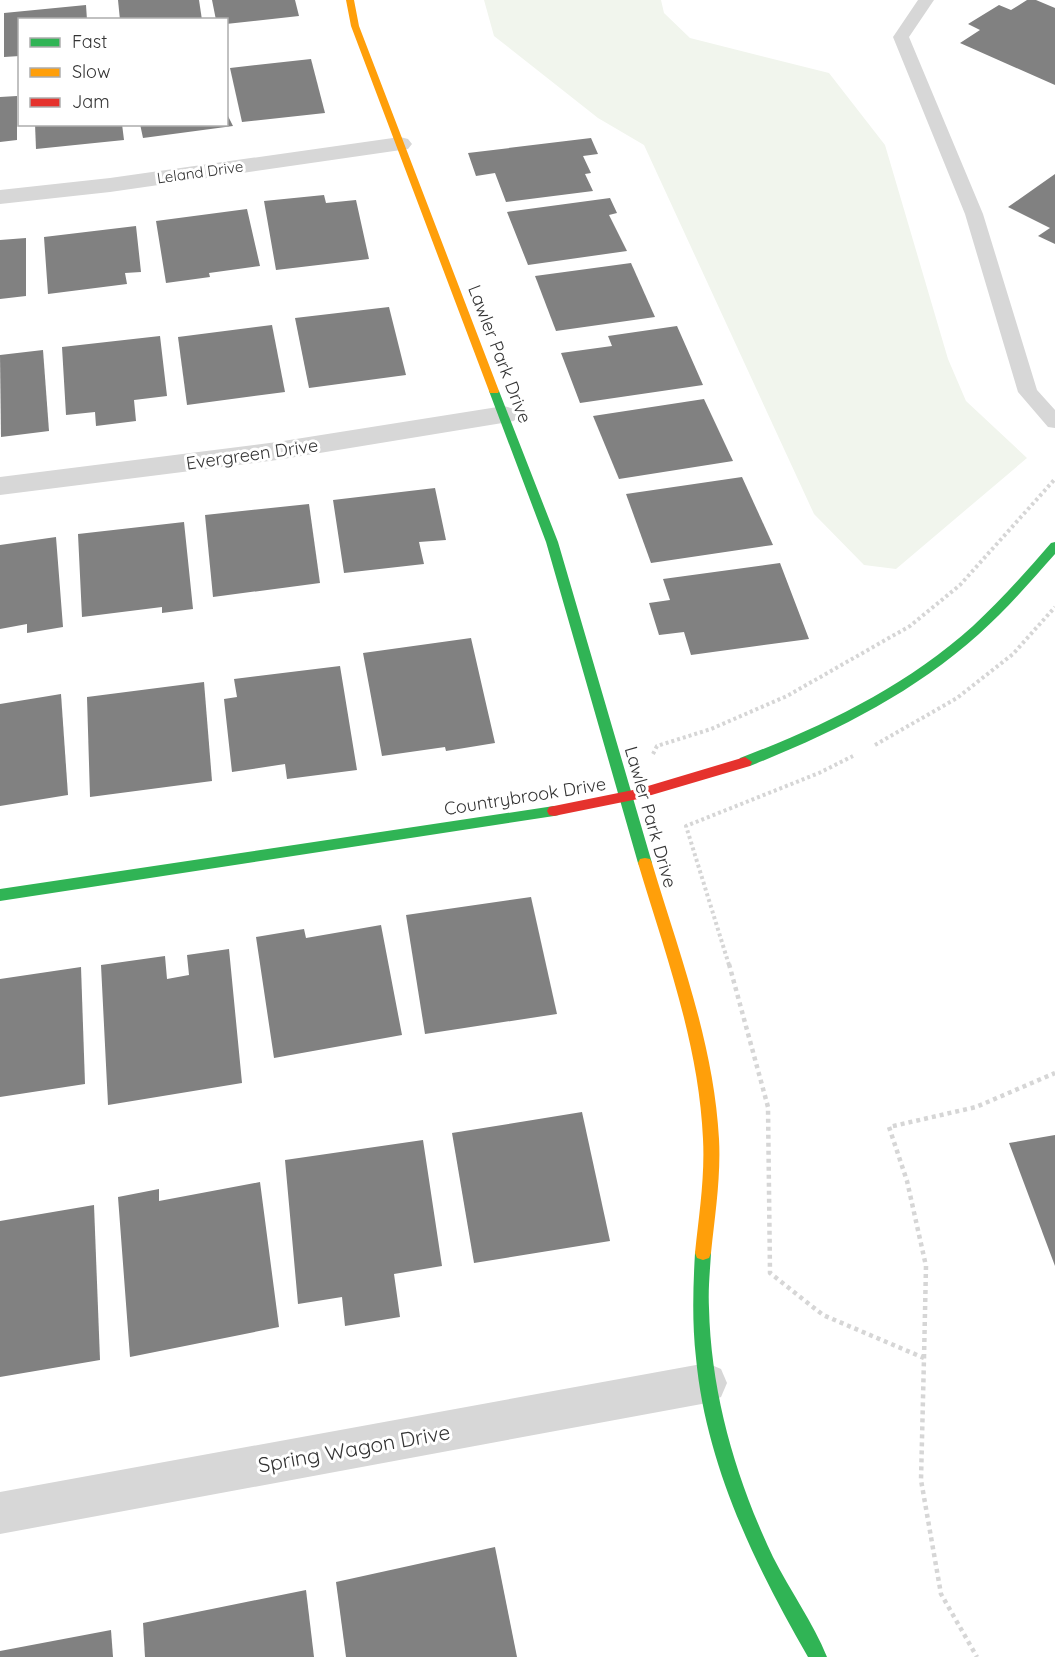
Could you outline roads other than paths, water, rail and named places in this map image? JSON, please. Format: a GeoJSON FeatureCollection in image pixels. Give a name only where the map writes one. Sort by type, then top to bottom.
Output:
{"type":"FeatureCollection","features":[{"type":"Feature","properties":{"kind":"street","name":"Lawler Park Drive"},"geometry":{"type":"LineString","coordinates":[[350,0],[355,26],[558,562],[696,1034],[711,1125],[711,1173],[701,1267],[700,1313],[707,1383],[719,1441],[737,1499],[762,1558],[792,1617],[818,1657]]}},
{"type":"Feature","properties":{"kind":"street","name":"Leland Drive"},"geometry":{"type":"LineString","coordinates":[[0,197],[110,185],[400,144]]}},
{"type":"Feature","properties":{"kind":"street","name":"Evergreen Drive"},"geometry":{"type":"LineString","coordinates":[[0,486],[277,451],[504,415]]}},
{"type":"Feature","properties":{"kind":"street","name":"Countrybrook Drive"},"geometry":{"type":"LineString","coordinates":[[0,895],[553,812],[626,798],[681,784],[784,748],[874,704],[914,678],[966,638],[1011,595],[1055,546]]}},
{"type":"Feature","properties":{"kind":"street","name":"Spring Wagon Drive"},"geometry":{"type":"LineString","coordinates":[[0,1513],[707,1383]]}},
{"type":"Feature","properties":{"kind":"lane"},"geometry":{"type":"LineString","coordinates":[[926,0],[901,38],[974,214],[1028,392],[1055,422]]}}]}
